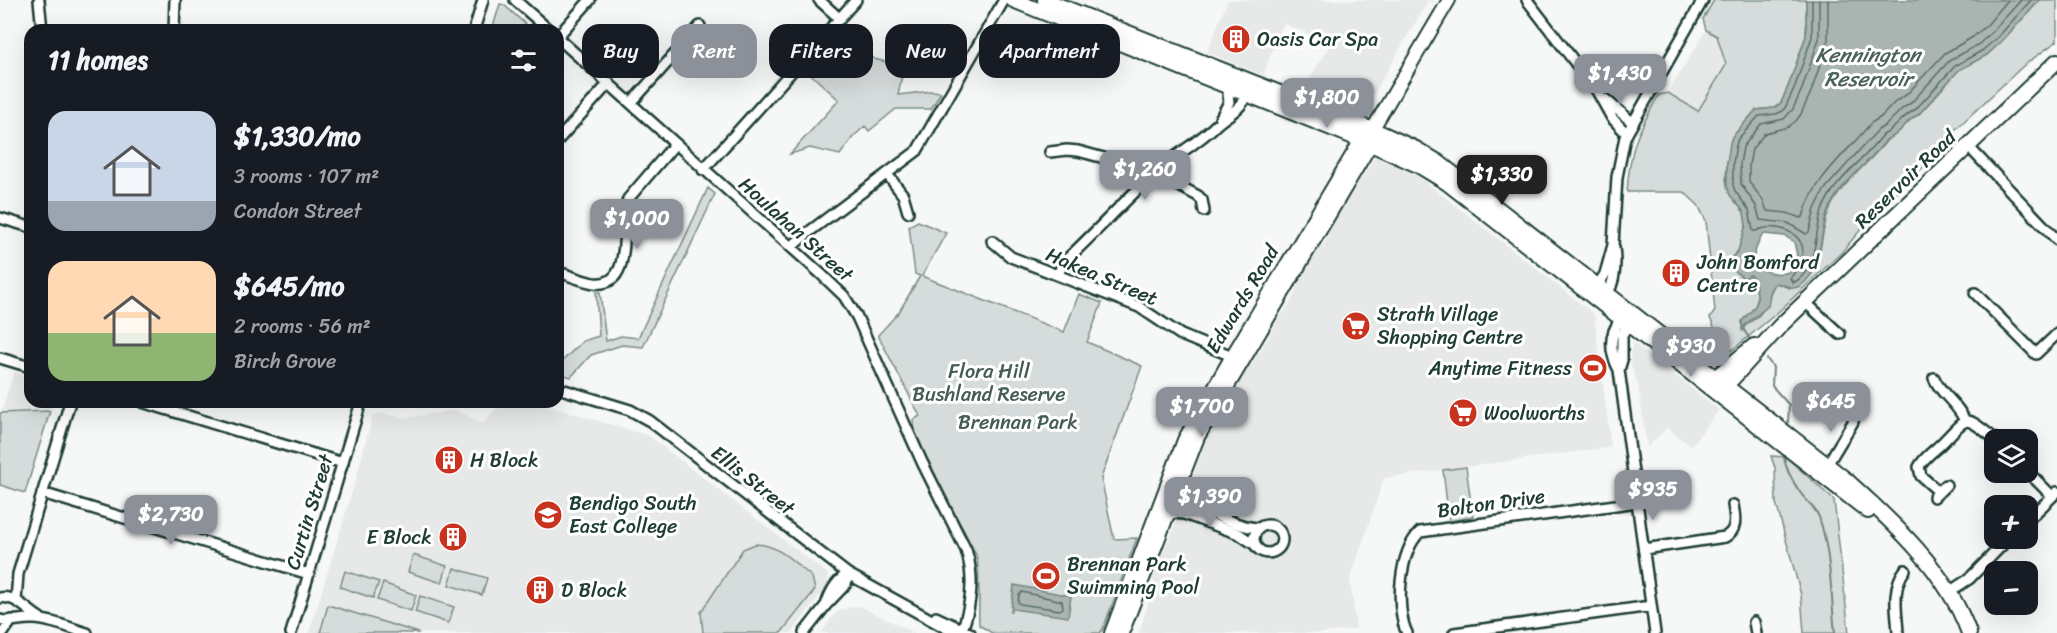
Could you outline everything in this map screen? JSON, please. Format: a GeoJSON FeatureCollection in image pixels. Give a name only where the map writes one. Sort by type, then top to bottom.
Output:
{"type":"FeatureCollection","features":[{"type":"Feature","properties":{"kind":"main road"},"geometry":{"type":"LineString","coordinates":[[1013,0],[1048,4],[1217,68],[1368,138],[1446,182],[1827,465],[1879,510],[1917,550],[1949,592],[1970,633]]}},
{"type":"Feature","properties":{"kind":"main road"},"geometry":{"type":"LineString","coordinates":[[1048,4],[1227,85],[1342,132],[1416,149],[1449,170],[1603,289],[1626,315]]}},
{"type":"Feature","properties":{"kind":"main road","name":"Reservoir Road"},"geometry":{"type":"LineString","coordinates":[[1716,382],[1780,326],[2057,61]]}},
{"type":"Feature","properties":{"kind":"main road"},"geometry":{"type":"LineString","coordinates":[[1217,68],[1242,85],[1246,93]]}},
{"type":"Feature","properties":{"kind":"main road"},"geometry":{"type":"LineString","coordinates":[[1716,382],[1917,550]]}},
{"type":"Feature","properties":{"kind":"street"},"geometry":{"type":"LineString","coordinates":[[39,0],[41,24]]}},
{"type":"Feature","properties":{"kind":"street"},"geometry":{"type":"LineString","coordinates":[[174,24],[175,0]]}},
{"type":"Feature","properties":{"kind":"street"},"geometry":{"type":"LineString","coordinates":[[476,24],[483,0]]}},
{"type":"Feature","properties":{"kind":"street"},"geometry":{"type":"LineString","coordinates":[[515,0],[542,24]]}},
{"type":"Feature","properties":{"kind":"street"},"geometry":{"type":"LineString","coordinates":[[564,30],[590,0]]}},
{"type":"Feature","properties":{"kind":"street"},"geometry":{"type":"LineString","coordinates":[[819,0],[840,18]]}},
{"type":"Feature","properties":{"kind":"street"},"geometry":{"type":"LineString","coordinates":[[703,170],[856,0]]}},
{"type":"Feature","properties":{"kind":"street"},"geometry":{"type":"LineString","coordinates":[[791,247],[920,147],[1004,0]]}},
{"type":"Feature","properties":{"kind":"street","name":"Edwards Road"},"geometry":{"type":"LineString","coordinates":[[1122,633],[1186,463],[1201,431],[1449,0]]}},
{"type":"Feature","properties":{"kind":"street"},"geometry":{"type":"LineString","coordinates":[[1527,0],[1597,91],[1612,118],[1627,134]]}},
{"type":"Feature","properties":{"kind":"street"},"geometry":{"type":"LineString","coordinates":[[1603,289],[1613,245],[1619,166],[1627,134],[1704,0]]}},
{"type":"Feature","properties":{"kind":"street","name":"Houlahan Street"},"geometry":{"type":"LineString","coordinates":[[564,42],[836,288],[852,308],[922,462],[964,544],[970,562],[971,578],[969,605],[962,632]]}},
{"type":"Feature","properties":{"kind":"street"},"geometry":{"type":"LineString","coordinates":[[631,103],[671,58]]}},
{"type":"Feature","properties":{"kind":"street"},"geometry":{"type":"LineString","coordinates":[[564,133],[609,83]]}},
{"type":"Feature","properties":{"kind":"street"},"geometry":{"type":"LineString","coordinates":[[1220,121],[1229,102],[1227,85]]}},
{"type":"Feature","properties":{"kind":"street"},"geometry":{"type":"LineString","coordinates":[[1597,91],[1632,122]]}},
{"type":"Feature","properties":{"kind":"street"},"geometry":{"type":"LineString","coordinates":[[1057,275],[1066,260],[1156,172],[1205,136],[1243,103],[1246,93]]}},
{"type":"Feature","properties":{"kind":"street"},"geometry":{"type":"LineString","coordinates":[[1342,132],[1346,152],[1342,172]]}},
{"type":"Feature","properties":{"kind":"street","name":"Edwards Road"},"geometry":{"type":"LineString","coordinates":[[1111,633],[1184,440],[1342,172],[1368,138]]}},
{"type":"Feature","properties":{"kind":"street"},"geometry":{"type":"LineString","coordinates":[[564,274],[594,283],[609,280],[617,274],[623,259],[625,211],[628,199],[675,144]]}},
{"type":"Feature","properties":{"kind":"street"},"geometry":{"type":"LineString","coordinates":[[1967,145],[2057,240]]}},
{"type":"Feature","properties":{"kind":"street"},"geometry":{"type":"LineString","coordinates":[[1050,152],[1078,151],[1156,172],[1198,196],[1202,200],[1204,211]]}},
{"type":"Feature","properties":{"kind":"street"},"geometry":{"type":"LineString","coordinates":[[887,174],[903,195],[908,212]]}},
{"type":"Feature","properties":{"kind":"street"},"geometry":{"type":"LineString","coordinates":[[0,218],[24,226]]}},
{"type":"Feature","properties":{"kind":"street","name":"Hakea Street"},"geometry":{"type":"LineString","coordinates":[[992,241],[1011,256],[1139,307],[1181,335],[1232,356]]}},
{"type":"Feature","properties":{"kind":"street"},"geometry":{"type":"LineString","coordinates":[[1975,293],[2036,354],[2057,334]]}},
{"type":"Feature","properties":{"kind":"street"},"geometry":{"type":"LineString","coordinates":[[1805,302],[1840,334]]}},
{"type":"Feature","properties":{"kind":"street"},"geometry":{"type":"LineString","coordinates":[[1626,315],[1615,328],[1611,338],[1614,361],[1619,370],[1655,633]]}},
{"type":"Feature","properties":{"kind":"street"},"geometry":{"type":"LineString","coordinates":[[0,358],[24,365]]}},
{"type":"Feature","properties":{"kind":"street"},"geometry":{"type":"LineString","coordinates":[[1934,378],[1937,386],[1956,405],[1965,421]]}},
{"type":"Feature","properties":{"kind":"street","name":"Ellis Street"},"geometry":{"type":"LineString","coordinates":[[564,390],[630,410],[650,422],[848,574],[922,614],[935,616],[962,632]]}},
{"type":"Feature","properties":{"kind":"street"},"geometry":{"type":"LineString","coordinates":[[1827,465],[1853,422],[1855,411],[1847,403],[1836,400]]}},
{"type":"Feature","properties":{"kind":"street"},"geometry":{"type":"LineString","coordinates":[[3,633],[18,613],[18,574],[68,408]]}},
{"type":"Feature","properties":{"kind":"street"},"geometry":{"type":"LineString","coordinates":[[162,408],[343,463]]}},
{"type":"Feature","properties":{"kind":"street","name":"Curtin Street"},"geometry":{"type":"LineString","coordinates":[[291,633],[359,408]]}},
{"type":"Feature","properties":{"kind":"street"},"geometry":{"type":"LineString","coordinates":[[1946,485],[1936,494],[1921,476],[1918,467],[1922,460],[1965,421],[1974,422],[1984,430]]}},
{"type":"Feature","properties":{"kind":"street"},"geometry":{"type":"LineString","coordinates":[[2038,480],[2055,494],[2038,510]]}},
{"type":"Feature","properties":{"kind":"street"},"geometry":{"type":"LineString","coordinates":[[42,493],[309,574]]}},
{"type":"Feature","properties":{"kind":"street"},"geometry":{"type":"LineString","coordinates":[[1159,504],[1173,501],[1244,526],[1258,528],[1271,525],[1278,529],[1282,537],[1281,545],[1276,551],[1268,554],[1260,552],[1254,544],[1239,534],[1184,514],[1174,513],[1167,516]]}},
{"type":"Feature","properties":{"kind":"street","name":"Bolton Drive"},"geometry":{"type":"LineString","coordinates":[[1407,633],[1403,621],[1399,584],[1412,544],[1420,532],[1637,502]]}},
{"type":"Feature","properties":{"kind":"street"},"geometry":{"type":"LineString","coordinates":[[1644,549],[1725,537],[1734,528],[1733,505]]}},
{"type":"Feature","properties":{"kind":"street"},"geometry":{"type":"LineString","coordinates":[[1254,544],[1253,537],[1258,528]]}},
{"type":"Feature","properties":{"kind":"street"},"geometry":{"type":"LineString","coordinates":[[1949,592],[1968,579],[1998,549]]}},
{"type":"Feature","properties":{"kind":"street"},"geometry":{"type":"LineString","coordinates":[[1898,633],[1901,619],[1896,594],[1900,578],[1905,570]]}},
{"type":"Feature","properties":{"kind":"street"},"geometry":{"type":"LineString","coordinates":[[0,598],[18,574]]}},
{"type":"Feature","properties":{"kind":"street"},"geometry":{"type":"LineString","coordinates":[[804,633],[826,604],[846,584],[848,574]]}},
{"type":"Feature","properties":{"kind":"street"},"geometry":{"type":"LineString","coordinates":[[0,598],[10,597],[42,620]]}},
{"type":"Feature","properties":{"kind":"street"},"geometry":{"type":"LineString","coordinates":[[1454,633],[1652,606]]}},
{"type":"Feature","properties":{"kind":"street"},"geometry":{"type":"LineString","coordinates":[[0,620],[6,622],[42,620],[87,633]]}},
{"type":"Feature","properties":{"kind":"street"},"geometry":{"type":"LineString","coordinates":[[1755,622],[1756,633]]}},
{"type":"Feature","properties":{"kind":"shaded area"},"geometry":{"type":"Polygon","coordinates":[[[1228,0],[1434,0],[1433,3],[1428,1],[1366,107],[1356,112],[1302,91],[1331,43],[1284,24],[1266,67],[1267,77],[1207,52],[1228,0]]]}},
{"type":"Feature","properties":{"kind":"shaded area"},"geometry":{"type":"Polygon","coordinates":[[[1706,30],[1717,36],[1727,65],[1698,111],[1668,93],[1706,30]]]}},
{"type":"Feature","properties":{"kind":"shaded area"},"geometry":{"type":"Polygon","coordinates":[[[1375,157],[1410,170],[1594,314],[1611,447],[1384,478],[1350,580],[1356,629],[1325,633],[1139,633],[1155,582],[1151,579],[1178,519],[1206,440],[1254,357],[1260,352],[1292,300],[1317,248],[1323,246],[1337,215],[1375,157]]]}},
{"type":"Feature","properties":{"kind":"shaded area"},"geometry":{"type":"Polygon","coordinates":[[[1633,343],[1719,410],[1691,446],[1667,428],[1647,447],[1638,384],[1631,365],[1630,354],[1633,343]]]}},
{"type":"Feature","properties":{"kind":"shaded area"},"geometry":{"type":"Polygon","coordinates":[[[14,372],[24,375],[24,408],[51,408],[50,411],[1,413],[14,372]]]}},
{"type":"Feature","properties":{"kind":"shaded area","name":"Bendigo South East College"},"geometry":{"type":"Polygon","coordinates":[[[497,408],[555,408],[649,436],[828,574],[828,584],[792,633],[309,633],[373,415],[376,416],[377,413],[407,418],[455,410],[483,423],[497,408]]]}},
{"type":"Feature","properties":{"kind":"shaded area"},"geometry":{"type":"Polygon","coordinates":[[[859,606],[915,633],[821,633],[835,614],[841,610],[859,606]]]}},
{"type":"Feature","properties":{"kind":"green space"},"geometry":{"type":"Polygon","coordinates":[[[1714,0],[1806,0],[1806,36],[1781,103],[1774,108],[1756,110],[1732,137],[1726,180],[1730,195],[1744,212],[1746,225],[1738,251],[1731,258],[1731,264],[1735,272],[1744,278],[1750,275],[1752,277],[1757,294],[1755,307],[1742,321],[1742,330],[1760,314],[1776,283],[1789,288],[1809,277],[1819,255],[1826,218],[1834,201],[1848,182],[1888,139],[1918,115],[1959,70],[1987,55],[2040,0],[2057,0],[2057,41],[2023,66],[1940,144],[1936,155],[1874,214],[1841,253],[1777,313],[1731,351],[1722,344],[1710,318],[1715,311],[1706,221],[1698,205],[1684,192],[1627,192],[1630,163],[1636,141],[1659,95],[1668,93],[1698,111],[1726,65],[1717,36],[1706,30],[1703,19],[1714,0]]]}},
{"type":"Feature","properties":{"kind":"green space"},"geometry":{"type":"Polygon","coordinates":[[[500,4],[525,24],[494,24],[500,4]]]}},
{"type":"Feature","properties":{"kind":"green space"},"geometry":{"type":"Polygon","coordinates":[[[873,58],[885,62],[885,78],[902,78],[898,95],[941,92],[931,109],[896,109],[869,131],[865,126],[853,137],[840,155],[810,148],[790,154],[839,100],[815,78],[873,78],[873,58]]]}},
{"type":"Feature","properties":{"kind":"green space"},"geometry":{"type":"Polygon","coordinates":[[[708,188],[715,194],[643,347],[622,345],[591,355],[571,377],[564,375],[564,359],[583,341],[599,336],[596,292],[600,292],[606,341],[621,336],[638,338],[708,188]]]}},
{"type":"Feature","properties":{"kind":"green space","name":"Brennan Park"},"geometry":{"type":"Polygon","coordinates":[[[918,221],[946,233],[922,276],[1064,332],[1079,294],[1102,303],[1087,342],[1142,366],[1101,478],[1114,539],[1137,538],[1100,633],[992,633],[979,625],[979,579],[976,555],[923,455],[913,420],[920,416],[878,335],[899,312],[920,276],[915,274],[909,226],[918,221]]]}},
{"type":"Feature","properties":{"kind":"green space"},"geometry":{"type":"Polygon","coordinates":[[[50,411],[25,493],[0,485],[0,413],[50,411]]]}},
{"type":"Feature","properties":{"kind":"green space"},"geometry":{"type":"Polygon","coordinates":[[[1771,456],[1786,457],[1834,500],[1849,633],[1804,633],[1801,595],[1776,503],[1775,468],[1771,456]]]}},
{"type":"Feature","properties":{"kind":"green space"},"geometry":{"type":"Polygon","coordinates":[[[1466,467],[1473,517],[1449,521],[1443,470],[1466,467]]]}},
{"type":"Feature","properties":{"kind":"green space"},"geometry":{"type":"Polygon","coordinates":[[[755,544],[771,547],[793,560],[812,577],[815,590],[781,633],[703,633],[701,612],[743,549],[755,544]]]}},
{"type":"Feature","properties":{"kind":"green space"},"geometry":{"type":"Polygon","coordinates":[[[413,555],[447,566],[442,583],[408,572],[413,555]]]}},
{"type":"Feature","properties":{"kind":"green space"},"geometry":{"type":"Polygon","coordinates":[[[454,568],[487,578],[482,595],[449,585],[454,568]]]}},
{"type":"Feature","properties":{"kind":"green space"},"geometry":{"type":"Polygon","coordinates":[[[345,571],[379,582],[373,598],[340,587],[345,571]]]}},
{"type":"Feature","properties":{"kind":"green space"},"geometry":{"type":"Polygon","coordinates":[[[383,583],[416,595],[411,611],[377,600],[383,583]]]}},
{"type":"Feature","properties":{"kind":"green space"},"geometry":{"type":"Polygon","coordinates":[[[420,596],[454,607],[448,623],[415,612],[420,596]]]}},
{"type":"Feature","properties":{"kind":"green space"},"geometry":{"type":"Polygon","coordinates":[[[328,605],[419,633],[320,633],[328,605]]]}},
{"type":"Feature","properties":{"kind":"water","name":"Kennington Reservoir"},"geometry":{"type":"Polygon","coordinates":[[[1806,0],[2040,0],[1987,55],[1959,70],[1918,115],[1887,139],[1847,182],[1828,211],[1818,257],[1811,275],[1798,287],[1776,283],[1771,288],[1768,306],[1745,325],[1743,331],[1742,321],[1755,307],[1757,294],[1755,281],[1751,275],[1744,278],[1731,265],[1731,258],[1738,251],[1746,225],[1744,212],[1730,195],[1727,186],[1730,143],[1732,137],[1756,110],[1774,108],[1781,103],[1806,36],[1806,0]],[[1764,234],[1752,261],[1769,272],[1779,274],[1789,272],[1797,255],[1794,242],[1785,236],[1764,234]]]}},
{"type":"Feature","properties":{"kind":"water"},"geometry":{"type":"Polygon","coordinates":[[[1014,585],[1071,596],[1068,617],[1013,609],[1011,611],[1014,585]]]}},
{"type":"Feature","properties":{"kind":"waterway"},"geometry":{"type":"LineString","coordinates":[[1744,330],[1749,338]]}},
{"type":"Feature","properties":{"kind":"waterway"},"geometry":{"type":"LineString","coordinates":[[1767,359],[1773,367],[1772,386],[1789,405],[1788,424]]}},
{"type":"Feature","properties":{"kind":"waterway"},"geometry":{"type":"LineString","coordinates":[[1784,457],[1791,477],[1819,517],[1828,560],[1835,633]]}},
{"type":"Feature","properties":{"kind":"place","name":"Oasis Car Spa"},"geometry":{"type":"Point","coordinates":[1236,39]}},
{"type":"Feature","properties":{"kind":"place","name":"John Bomford Centre"},"geometry":{"type":"Point","coordinates":[1676,273]}},
{"type":"Feature","properties":{"kind":"place","name":"Strath Village Shopping Centre"},"geometry":{"type":"Point","coordinates":[1356,326]}},
{"type":"Feature","properties":{"kind":"place","name":"Anytime Fitness"},"geometry":{"type":"Point","coordinates":[1593,368]}},
{"type":"Feature","properties":{"kind":"place","name":"Woolworths"},"geometry":{"type":"Point","coordinates":[1463,413]}},
{"type":"Feature","properties":{"kind":"place","name":"H Block"},"geometry":{"type":"Point","coordinates":[449,460]}},
{"type":"Feature","properties":{"kind":"place","name":"Bendigo South East College"},"geometry":{"type":"Point","coordinates":[548,515]}},
{"type":"Feature","properties":{"kind":"place","name":"E Block"},"geometry":{"type":"Point","coordinates":[453,537]}},
{"type":"Feature","properties":{"kind":"place","name":"Brennan Park Swimming Pool"},"geometry":{"type":"Point","coordinates":[1046,576]}},
{"type":"Feature","properties":{"kind":"place","name":"D Block"},"geometry":{"type":"Point","coordinates":[540,590]}},
{"type":"Feature","properties":{"kind":"park label","name":"Flora Hill Bushland Reserve"},"geometry":{"type":"Point","coordinates":[989,382]}}]}
